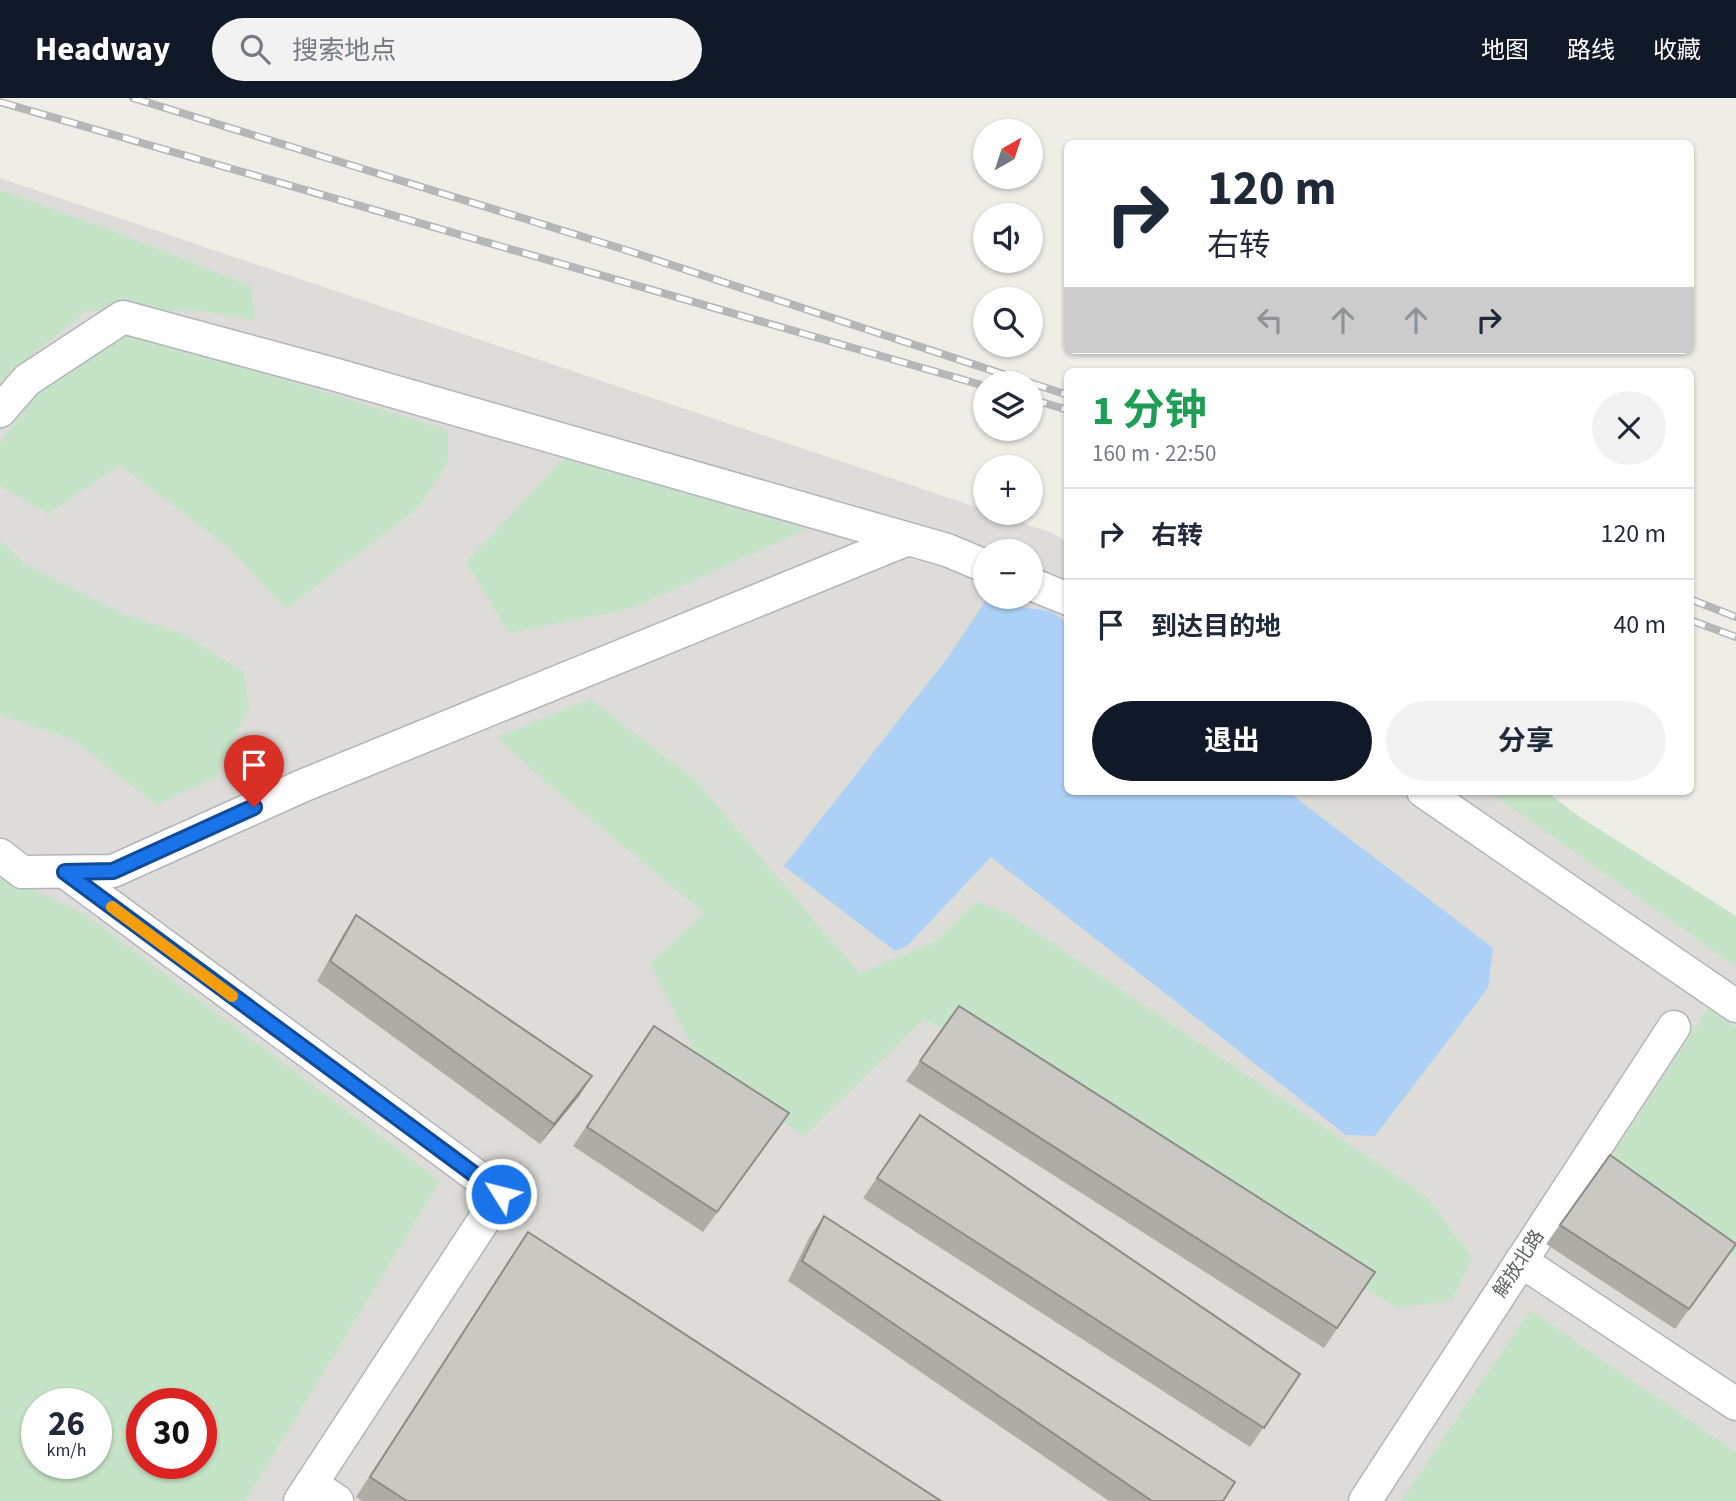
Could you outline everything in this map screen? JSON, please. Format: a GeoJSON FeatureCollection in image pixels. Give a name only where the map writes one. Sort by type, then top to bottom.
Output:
{"type":"FeatureCollection","features":[{"type":"Feature","properties":{"kind":"street"},"geometry":{"type":"LineString","coordinates":[[0,411],[27,380],[123,317],[333,374],[947,550],[973,561]]}},
{"type":"Feature","properties":{"kind":"street"},"geometry":{"type":"LineString","coordinates":[[0,855],[22,872],[113,871],[302,786],[908,539]]}},
{"type":"Feature","properties":{"kind":"street"},"geometry":{"type":"LineString","coordinates":[[1043,589],[1064,597]]}},
{"type":"Feature","properties":{"kind":"street"},"geometry":{"type":"LineString","coordinates":[[1429,795],[1736,1006]]}},
{"type":"Feature","properties":{"kind":"street"},"geometry":{"type":"LineString","coordinates":[[65,872],[501,1194],[316,1495]]}},
{"type":"Feature","properties":{"kind":"street","name":"解放北路"},"geometry":{"type":"LineString","coordinates":[[1365,1501],[1674,1027]]}},
{"type":"Feature","properties":{"kind":"street"},"geometry":{"type":"LineString","coordinates":[[1521,1261],[1736,1405]]}},
{"type":"Feature","properties":{"kind":"shaded area"},"geometry":{"type":"Polygon","coordinates":[[[0,178],[973,506],[973,525],[1029,525],[1050,532],[1064,540],[1064,795],[1494,795],[1736,967],[1736,1501],[0,1501],[0,178]]]}},
{"type":"Feature","properties":{"kind":"green space"},"geometry":{"type":"Polygon","coordinates":[[[0,190],[111,230],[251,286],[255,320],[195,310],[86,311],[0,381],[0,190]]]}},
{"type":"Feature","properties":{"kind":"green space"},"geometry":{"type":"Polygon","coordinates":[[[131,332],[448,430],[448,462],[418,508],[286,609],[229,548],[120,465],[48,514],[0,486],[0,443],[40,389],[131,332]]]}},
{"type":"Feature","properties":{"kind":"green space"},"geometry":{"type":"Polygon","coordinates":[[[564,458],[807,529],[633,608],[509,633],[466,562],[564,458]]]}},
{"type":"Feature","properties":{"kind":"green space"},"geometry":{"type":"Polygon","coordinates":[[[0,540],[25,564],[121,613],[183,634],[244,672],[249,707],[216,777],[157,805],[73,740],[0,715],[0,540]]]}},
{"type":"Feature","properties":{"kind":"green space"},"geometry":{"type":"Polygon","coordinates":[[[591,699],[697,782],[859,973],[935,942],[976,901],[1009,914],[1426,1196],[1472,1257],[1452,1300],[1396,1308],[1019,1059],[923,1020],[804,1136],[701,1064],[650,964],[704,913],[535,773],[497,737],[591,699]]]}},
{"type":"Feature","properties":{"kind":"green space"},"geometry":{"type":"Polygon","coordinates":[[[1494,795],[1550,795],[1580,817],[1736,916],[1736,967],[1494,795]]]}},
{"type":"Feature","properties":{"kind":"green space"},"geometry":{"type":"Polygon","coordinates":[[[0,872],[83,913],[440,1181],[245,1501],[0,1501],[0,872]]]}},
{"type":"Feature","properties":{"kind":"green space"},"geometry":{"type":"Polygon","coordinates":[[[1708,1008],[1736,1027],[1736,1257],[1607,1164],[1708,1008]]]}},
{"type":"Feature","properties":{"kind":"green space"},"geometry":{"type":"Polygon","coordinates":[[[1530,1310],[1736,1452],[1736,1501],[1401,1501],[1530,1310]]]}},
{"type":"Feature","properties":{"kind":"water"},"geometry":{"type":"Polygon","coordinates":[[[980,609],[1051,611],[1064,621],[1064,795],[1292,795],[1493,948],[1488,988],[1375,1136],[1346,1135],[991,857],[907,946],[895,951],[784,866],[949,656],[980,609]]]}},
{"type":"Feature","properties":{"kind":"building"},"geometry":{"type":"Polygon","coordinates":[[[356,915],[592,1076],[554,1124],[330,961],[356,915]]]}},
{"type":"Feature","properties":{"kind":"building"},"geometry":{"type":"Polygon","coordinates":[[[959,1006],[1375,1272],[1337,1328],[920,1061],[959,1006]]]}},
{"type":"Feature","properties":{"kind":"building"},"geometry":{"type":"Polygon","coordinates":[[[654,1026],[789,1113],[717,1212],[587,1127],[654,1026]]]}},
{"type":"Feature","properties":{"kind":"building"},"geometry":{"type":"Polygon","coordinates":[[[920,1115],[1300,1374],[1264,1428],[877,1178],[920,1115]]]}},
{"type":"Feature","properties":{"kind":"building"},"geometry":{"type":"Polygon","coordinates":[[[1610,1155],[1736,1244],[1689,1309],[1560,1225],[1610,1155]]]}},
{"type":"Feature","properties":{"kind":"building"},"geometry":{"type":"Polygon","coordinates":[[[824,1216],[1235,1482],[1223,1501],[1152,1501],[802,1261],[824,1216]]]}},
{"type":"Feature","properties":{"kind":"building"},"geometry":{"type":"Polygon","coordinates":[[[528,1232],[941,1501],[407,1501],[370,1477],[528,1232]]]}},
{"type":"Feature","properties":{"kind":"railway"},"geometry":{"type":"LineString","coordinates":[[133,98],[629,251],[994,371]]}},
{"type":"Feature","properties":{"kind":"railway"},"geometry":{"type":"LineString","coordinates":[[0,102],[973,383]]}},
{"type":"Feature","properties":{"kind":"railway"},"geometry":{"type":"LineString","coordinates":[[1043,387],[1064,394]]}},
{"type":"Feature","properties":{"kind":"railway"},"geometry":{"type":"LineString","coordinates":[[1043,403],[1064,409]]}},
{"type":"Feature","properties":{"kind":"railway"},"geometry":{"type":"LineString","coordinates":[[1694,601],[1736,617]]}},
{"type":"Feature","properties":{"kind":"railway"},"geometry":{"type":"LineString","coordinates":[[1694,621],[1736,637]]}},
{"type":"Feature","properties":{"kind":"slow traffic"},"geometry":{"type":"LineString","coordinates":[[112,907],[232,996]]}},
{"type":"Feature","properties":{"kind":"route"},"geometry":{"type":"LineString","coordinates":[[254,807],[113,871],[65,872],[501,1194]]}}]}
